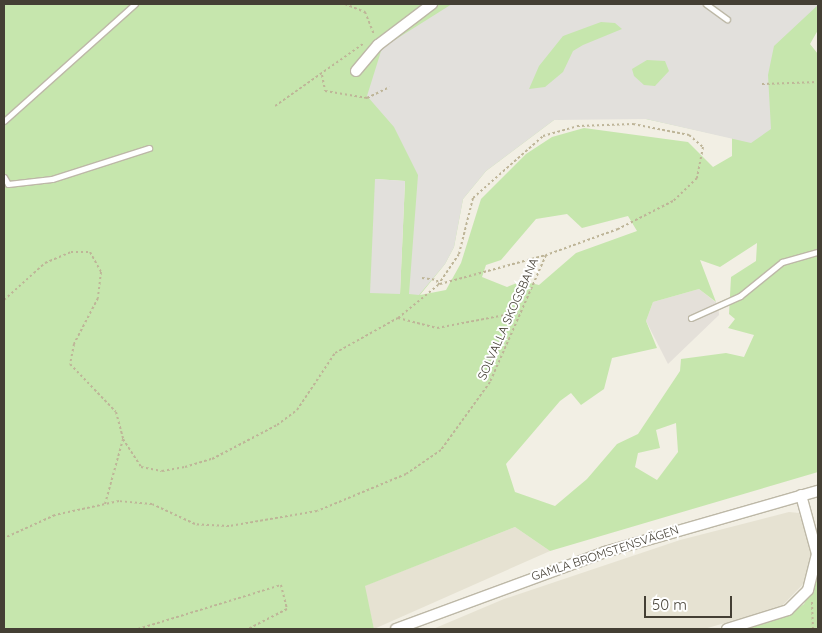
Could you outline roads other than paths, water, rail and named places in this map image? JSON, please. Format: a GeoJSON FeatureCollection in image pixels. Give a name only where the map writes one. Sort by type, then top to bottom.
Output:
{"type":"FeatureCollection","features":[{"type":"Feature","properties":{"kind":"street"},"geometry":{"type":"LineString","coordinates":[[356,70],[378,45],[432,4]]}},
{"type":"Feature","properties":{"kind":"street","name":"GAMLA BROMSTENSVÄGEN"},"geometry":{"type":"LineString","coordinates":[[396,629],[605,552],[818,491]]}},
{"type":"Feature","properties":{"kind":"street"},"geometry":{"type":"LineString","coordinates":[[727,629],[788,610],[808,590],[817,554],[801,495]]}},
{"type":"Feature","properties":{"kind":"lane"},"geometry":{"type":"LineString","coordinates":[[4,121],[135,4]]}},
{"type":"Feature","properties":{"kind":"lane"},"geometry":{"type":"LineString","coordinates":[[706,4],[727,19]]}},
{"type":"Feature","properties":{"kind":"lane"},"geometry":{"type":"LineString","coordinates":[[4,177],[8,184],[52,179],[149,148]]}},
{"type":"Feature","properties":{"kind":"lane"},"geometry":{"type":"LineString","coordinates":[[691,318],[740,296],[782,262],[818,252]]}}]}
